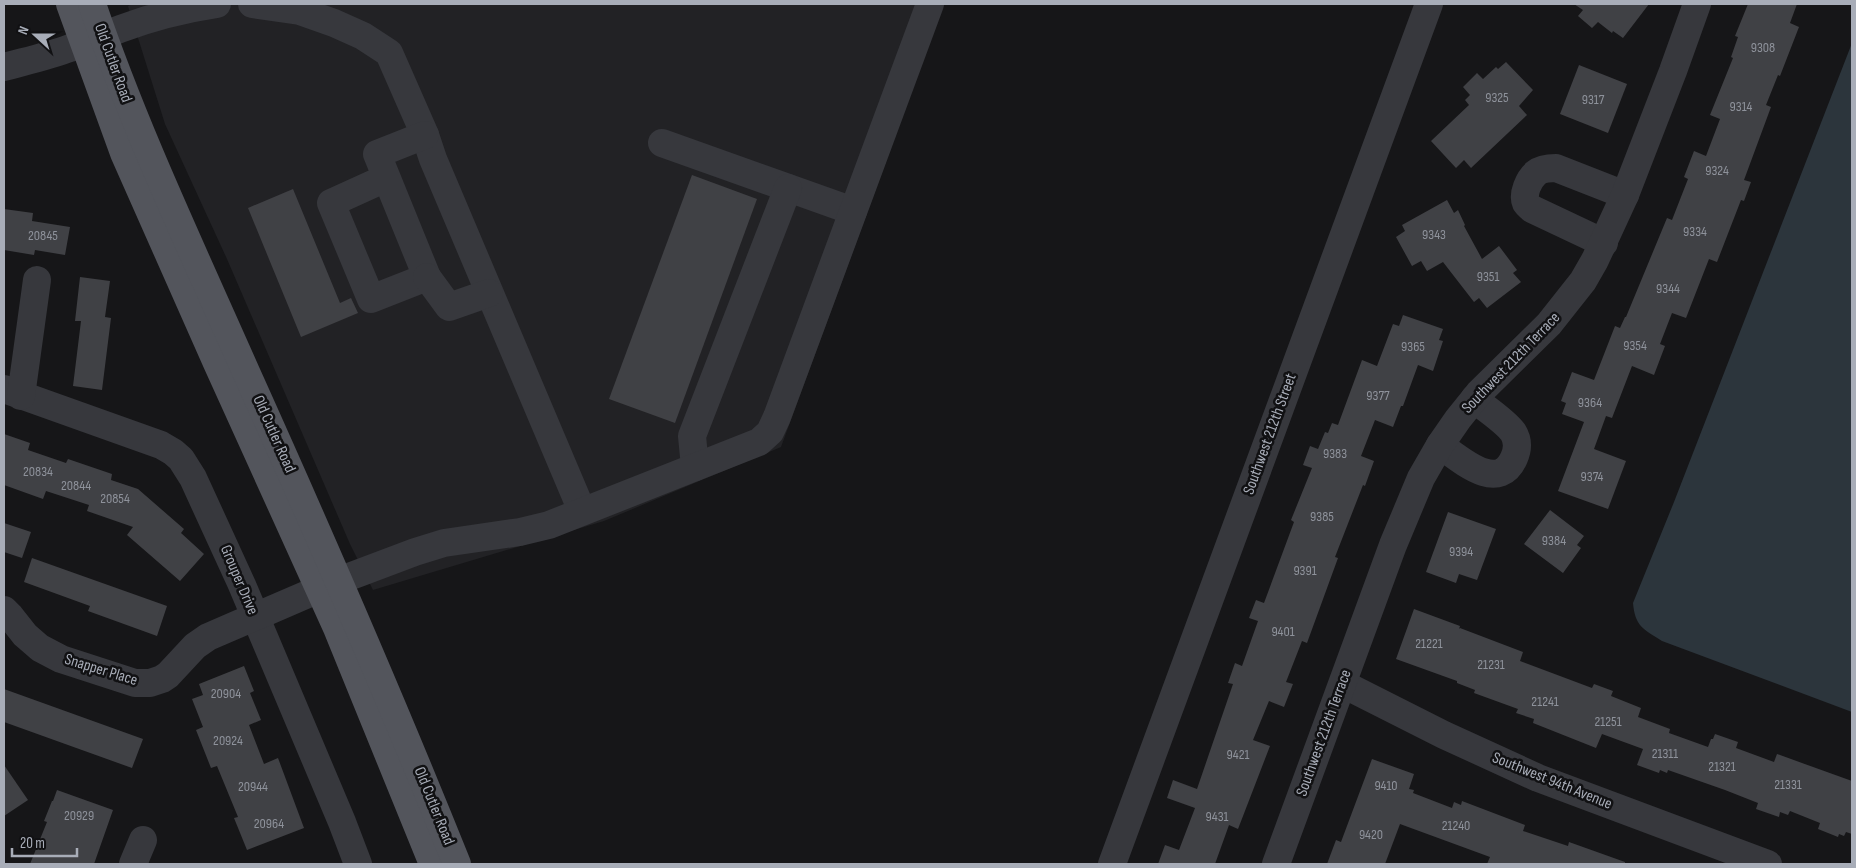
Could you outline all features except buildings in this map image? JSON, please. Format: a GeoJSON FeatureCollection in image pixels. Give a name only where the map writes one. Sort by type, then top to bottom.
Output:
{"type":"FeatureCollection","features":[{"type":"Feature","properties":{"kind":"main road","name":"Old Cutler Road"},"geometry":{"type":"LineString","coordinates":[[70,4],[93,40]]}},
{"type":"Feature","properties":{"kind":"main road","name":"Old Cutler Road"},"geometry":{"type":"LineString","coordinates":[[92,4],[93,40],[124,153],[217,363],[329,586],[400,721],[457,864]]}},
{"type":"Feature","properties":{"kind":"main road","name":"Old Cutler Road"},"geometry":{"type":"LineString","coordinates":[[329,586],[337,628],[433,864]]}},
{"type":"Feature","properties":{"kind":"street"},"geometry":{"type":"LineString","coordinates":[[4,67],[93,40],[163,15],[192,7],[217,4]]}},
{"type":"Feature","properties":{"kind":"street"},"geometry":{"type":"LineString","coordinates":[[252,4],[270,5],[300,11],[337,13],[363,36],[388,53],[425,135],[433,159],[582,511]]}},
{"type":"Feature","properties":{"kind":"street","name":"Southwest 212th Street"},"geometry":{"type":"LineString","coordinates":[[1112,864],[1429,4]]}},
{"type":"Feature","properties":{"kind":"street","name":"Southwest 212th Terrace"},"geometry":{"type":"LineString","coordinates":[[1276,864],[1409,505],[1421,478],[1458,419],[1474,400],[1549,324],[1583,281],[1604,243],[1625,195],[1697,4]]}},
{"type":"Feature","properties":{"kind":"street","name":"Snapper Place"},"geometry":{"type":"LineString","coordinates":[[4,610],[32,643],[61,659],[128,681],[156,682],[168,675],[187,653],[201,641],[218,632],[329,586],[444,543],[520,532],[549,525],[759,442],[770,432],[778,417],[853,212],[925,5]]}},
{"type":"Feature","properties":{"kind":"street"},"geometry":{"type":"LineString","coordinates":[[425,135],[377,154],[386,178],[427,277],[449,307],[489,293]]}},
{"type":"Feature","properties":{"kind":"street"},"geometry":{"type":"LineString","coordinates":[[662,143],[853,212]]}},
{"type":"Feature","properties":{"kind":"street"},"geometry":{"type":"LineString","coordinates":[[1604,243],[1532,209],[1526,203],[1525,194],[1529,181],[1536,172],[1547,168],[1556,168],[1625,195]]}},
{"type":"Feature","properties":{"kind":"street"},"geometry":{"type":"LineString","coordinates":[[386,178],[331,203],[371,299],[427,277]]}},
{"type":"Feature","properties":{"kind":"street"},"geometry":{"type":"LineString","coordinates":[[695,467],[692,436],[788,188]]}},
{"type":"Feature","properties":{"kind":"street","name":"Grouper Drive"},"geometry":{"type":"LineString","coordinates":[[37,280],[12,392],[161,445],[177,455],[194,478],[342,822],[358,864]]}},
{"type":"Feature","properties":{"kind":"street"},"geometry":{"type":"LineString","coordinates":[[1440,445],[1476,469],[1489,474],[1506,470],[1514,459],[1518,441],[1512,430],[1474,400]]}},
{"type":"Feature","properties":{"kind":"street","name":"Southwest 94th Avenue"},"geometry":{"type":"LineString","coordinates":[[1343,684],[1444,735],[1538,778],[1768,864]]}},
{"type":"Feature","properties":{"kind":"shaded area"},"geometry":{"type":"Polygon","coordinates":[[[133,4],[944,4],[781,447],[604,521],[373,590],[350,544],[227,259],[165,124],[128,6],[133,4]]]}},
{"type":"Feature","properties":{"kind":"shaded area"},"geometry":{"type":"Polygon","coordinates":[[[1852,43],[1852,712],[1662,641],[1641,626],[1636,617],[1633,603],[1852,43]]]}}]}
